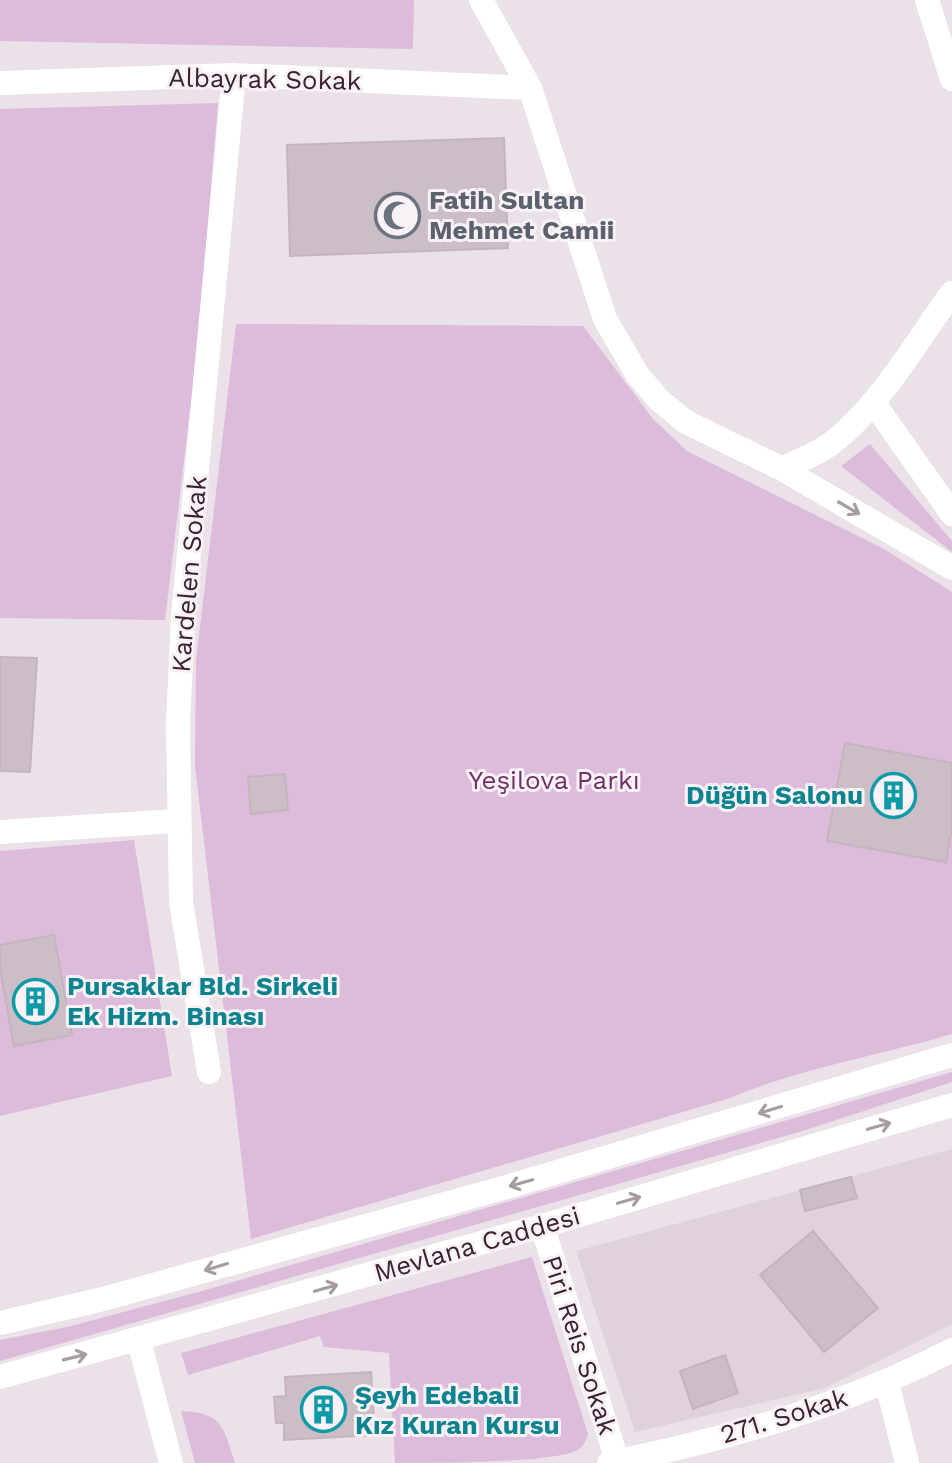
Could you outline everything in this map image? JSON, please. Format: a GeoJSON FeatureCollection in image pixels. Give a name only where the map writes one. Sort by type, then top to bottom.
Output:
{"type":"FeatureCollection","features":[{"type":"Feature","properties":{"kind":"street"},"geometry":{"type":"LineString","coordinates":[[481,0],[530,88],[605,319],[619,347],[659,400],[686,422],[782,469],[952,568]]}},
{"type":"Feature","properties":{"kind":"street"},"geometry":{"type":"LineString","coordinates":[[927,0],[952,79]]}},
{"type":"Feature","properties":{"kind":"street","name":"Albayrak Sokak"},"geometry":{"type":"LineString","coordinates":[[0,83],[234,75],[530,88]]}},
{"type":"Feature","properties":{"kind":"street","name":"Kardelen Sokak"},"geometry":{"type":"LineString","coordinates":[[209,1072],[181,902],[177,821],[183,617],[234,75]]}},
{"type":"Feature","properties":{"kind":"street"},"geometry":{"type":"LineString","coordinates":[[782,469],[830,445],[873,402],[952,293]]}},
{"type":"Feature","properties":{"kind":"street"},"geometry":{"type":"LineString","coordinates":[[873,402],[952,514]]}},
{"type":"Feature","properties":{"kind":"street"},"geometry":{"type":"LineString","coordinates":[[0,832],[177,821]]}},
{"type":"Feature","properties":{"kind":"street"},"geometry":{"type":"LineString","coordinates":[[0,1323],[103,1299],[510,1186],[952,1055]]}},
{"type":"Feature","properties":{"kind":"street","name":"Mevlana Caddesi"},"geometry":{"type":"LineString","coordinates":[[0,1377],[139,1341],[542,1226],[952,1105]]}},
{"type":"Feature","properties":{"kind":"street","name":"Piri Reis Sokak"},"geometry":{"type":"LineString","coordinates":[[542,1226],[615,1462]]}},
{"type":"Feature","properties":{"kind":"street"},"geometry":{"type":"LineString","coordinates":[[139,1341],[171,1463]]}},
{"type":"Feature","properties":{"kind":"street","name":"271. Sokak"},"geometry":{"type":"LineString","coordinates":[[615,1462],[765,1425],[887,1383],[952,1350]]}},
{"type":"Feature","properties":{"kind":"street"},"geometry":{"type":"LineString","coordinates":[[887,1383],[907,1463]]}},
{"type":"Feature","properties":{"kind":"shaded area"},"geometry":{"type":"Polygon","coordinates":[[[952,1149],[952,1324],[825,1388],[635,1432],[576,1251],[952,1149]]]}},
{"type":"Feature","properties":{"kind":"green space"},"geometry":{"type":"Polygon","coordinates":[[[0,0],[414,0],[413,49],[0,41],[0,0]]]}},
{"type":"Feature","properties":{"kind":"green space"},"geometry":{"type":"Polygon","coordinates":[[[218,103],[199,335],[165,620],[0,618],[0,109],[218,103]]]}},
{"type":"Feature","properties":{"kind":"green space","name":"Yeşilova Parkı"},"geometry":{"type":"Polygon","coordinates":[[[236,324],[583,326],[653,419],[687,451],[884,549],[952,592],[952,1034],[781,1079],[727,1099],[251,1239],[195,766],[196,661],[236,324]]]}},
{"type":"Feature","properties":{"kind":"green space"},"geometry":{"type":"Polygon","coordinates":[[[870,444],[952,541],[952,552],[841,466],[870,444]]]}},
{"type":"Feature","properties":{"kind":"green space"},"geometry":{"type":"Polygon","coordinates":[[[134,840],[172,1076],[0,1116],[0,851],[134,840]]]}},
{"type":"Feature","properties":{"kind":"green space"},"geometry":{"type":"Polygon","coordinates":[[[952,1072],[952,1082],[806,1130],[0,1361],[0,1340],[67,1327],[202,1291],[952,1072]]]}},
{"type":"Feature","properties":{"kind":"green space"},"geometry":{"type":"Polygon","coordinates":[[[532,1257],[588,1434],[578,1450],[565,1454],[491,1461],[395,1463],[389,1353],[324,1347],[320,1336],[188,1375],[181,1353],[532,1257]]]}},
{"type":"Feature","properties":{"kind":"green space"},"geometry":{"type":"Polygon","coordinates":[[[181,1411],[205,1415],[219,1424],[235,1463],[195,1463],[181,1411]]]}},
{"type":"Feature","properties":{"kind":"building","name":"Fatih Sultan Mehmet Camii"},"geometry":{"type":"Polygon","coordinates":[[[504,138],[508,248],[290,256],[287,145],[504,138]]]}},
{"type":"Feature","properties":{"kind":"building"},"geometry":{"type":"Polygon","coordinates":[[[0,657],[37,658],[30,772],[0,771],[0,657]]]}},
{"type":"Feature","properties":{"kind":"building","name":"Düğün Salonu"},"geometry":{"type":"Polygon","coordinates":[[[845,743],[952,763],[952,827],[946,862],[827,841],[845,743]]]}},
{"type":"Feature","properties":{"kind":"building"},"geometry":{"type":"Polygon","coordinates":[[[285,774],[288,810],[251,814],[248,777],[285,774]]]}},
{"type":"Feature","properties":{"kind":"building","name":"Pursaklar Bld. Sirkeli Ek Hizm. Binası"},"geometry":{"type":"Polygon","coordinates":[[[54,935],[72,1035],[14,1046],[0,968],[0,945],[54,935]]]}},
{"type":"Feature","properties":{"kind":"building"},"geometry":{"type":"Polygon","coordinates":[[[851,1177],[857,1198],[805,1211],[800,1190],[851,1177]]]}},
{"type":"Feature","properties":{"kind":"building"},"geometry":{"type":"Polygon","coordinates":[[[813,1231],[878,1308],[824,1352],[760,1275],[813,1231]]]}},
{"type":"Feature","properties":{"kind":"building"},"geometry":{"type":"Polygon","coordinates":[[[725,1355],[738,1393],[693,1409],[680,1371],[725,1355]]]}},
{"type":"Feature","properties":{"kind":"building","name":"Şeyh Edebali Kız Kuran Kursu"},"geometry":{"type":"Polygon","coordinates":[[[371,1372],[375,1435],[284,1440],[284,1423],[276,1423],[274,1397],[286,1396],[285,1377],[371,1372]]]}},
{"type":"Feature","properties":{"kind":"place","name":"Fatih Sultan Mehmet Camii"},"geometry":{"type":"Point","coordinates":[398,215]}},
{"type":"Feature","properties":{"kind":"place","name":"Düğün Salonu"},"geometry":{"type":"Point","coordinates":[894,795]}},
{"type":"Feature","properties":{"kind":"place","name":"Pursaklar Bld. Sirkeli Ek Hizm. Binası"},"geometry":{"type":"Point","coordinates":[36,1001]}},
{"type":"Feature","properties":{"kind":"place","name":"Şeyh Edebali Kız Kuran Kursu"},"geometry":{"type":"Point","coordinates":[324,1410]}}]}
